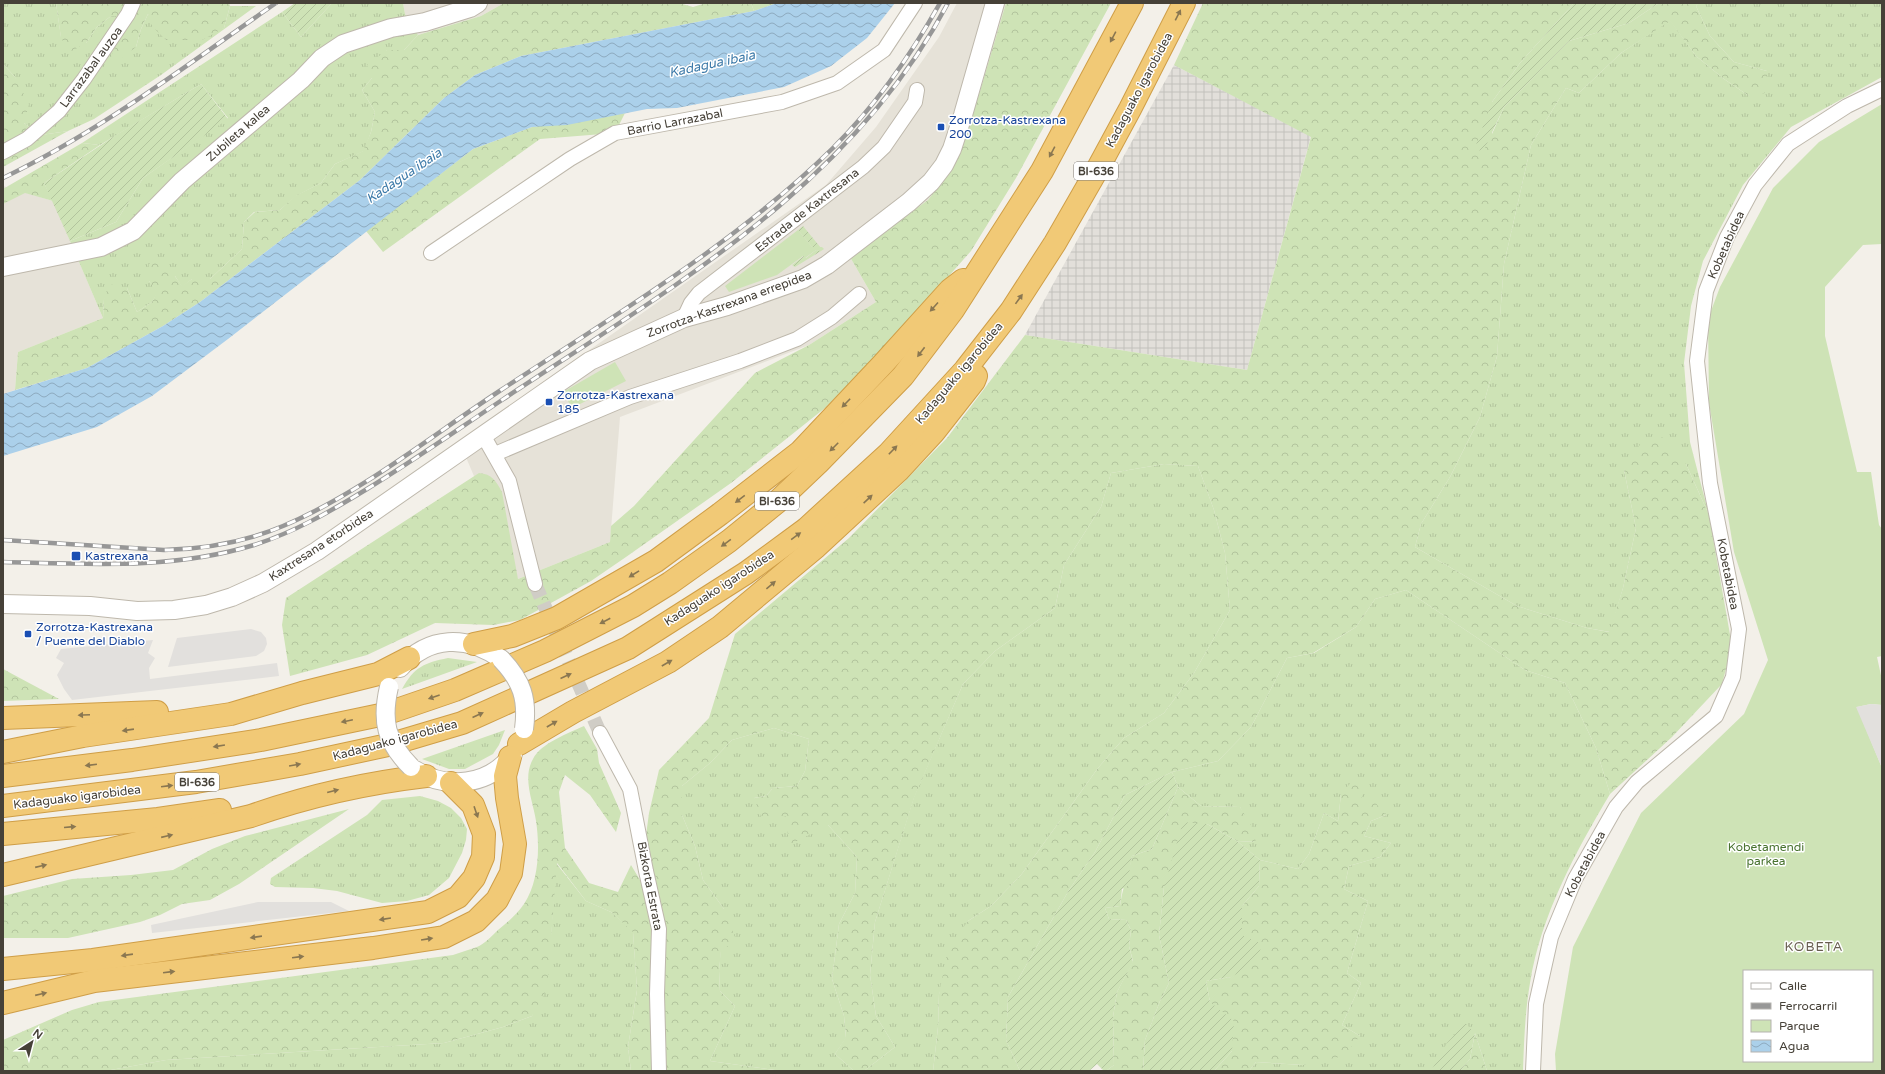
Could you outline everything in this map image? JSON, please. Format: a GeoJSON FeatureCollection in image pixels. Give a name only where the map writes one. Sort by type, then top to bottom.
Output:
{"type":"FeatureCollection","features":[{"type":"Feature","properties":{"kind":"highway","name":"BI-636"},"geometry":{"type":"LineString","coordinates":[[3,776],[132,760],[261,740],[385,714],[455,690],[509,668],[633,606],[670,583],[730,541],[776,503],[818,463],[903,376],[953,310],[1042,171],[1132,3]]}},
{"type":"Feature","properties":{"kind":"highway","name":"Kadaguako igarobidea"},"geometry":{"type":"LineString","coordinates":[[3,806],[196,782],[300,764],[388,745],[462,723],[628,648],[746,573],[806,529],[889,454],[965,370],[1023,293],[1056,243],[1130,109],[1184,3]]}},
{"type":"Feature","properties":{"kind":"highway"},"geometry":{"type":"LineString","coordinates":[[474,644],[512,636],[557,618],[656,561],[726,510],[800,452],[878,370],[950,290],[984,262]]}},
{"type":"Feature","properties":{"kind":"highway"},"geometry":{"type":"LineString","coordinates":[[3,1003],[94,981],[373,948],[444,937],[476,921],[497,900],[511,873],[515,844],[507,798],[506,776],[518,744],[681,653],[720,627],[816,547],[898,471],[934,432],[974,381],[995,330]]}},
{"type":"Feature","properties":{"kind":"highway"},"geometry":{"type":"LineString","coordinates":[[3,752],[83,736],[231,714],[378,674],[409,658]]}},
{"type":"Feature","properties":{"kind":"highway"},"geometry":{"type":"LineString","coordinates":[[3,718],[149,714],[274,691],[302,694]]}},
{"type":"Feature","properties":{"kind":"highway"},"geometry":{"type":"LineString","coordinates":[[3,875],[251,816],[282,805],[337,790],[380,782],[418,772]]}},
{"type":"Feature","properties":{"kind":"highway"},"geometry":{"type":"LineString","coordinates":[[3,969],[93,960],[428,912],[458,897],[474,878],[483,857],[484,834],[473,805],[451,783]]}},
{"type":"Feature","properties":{"kind":"highway"},"geometry":{"type":"LineString","coordinates":[[3,834],[158,819],[251,805],[282,805]]}},
{"type":"Feature","properties":{"kind":"street","name":"Larrazabal auzoa"},"geometry":{"type":"LineString","coordinates":[[3,152],[27,138],[59,111],[84,79],[128,14],[133,3]]}},
{"type":"Feature","properties":{"kind":"street","name":"Zubileta kalea"},"geometry":{"type":"LineString","coordinates":[[3,267],[101,247],[133,231],[182,182],[301,80],[322,58],[343,44],[391,28],[425,22],[470,8],[478,3]]}},
{"type":"Feature","properties":{"kind":"street","name":"Barrio Larrazabal"},"geometry":{"type":"LineString","coordinates":[[431,254],[570,159],[615,133],[782,102],[836,83],[884,50],[915,3]]}},
{"type":"Feature","properties":{"kind":"street","name":"Zorrotza-Kastrexana errepidea"},"geometry":{"type":"LineString","coordinates":[[498,424],[590,361],[684,318],[726,306],[803,279],[827,265],[909,202],[931,182],[944,165],[952,149],[996,3]]}},
{"type":"Feature","properties":{"kind":"street","name":"Kobetabidea"},"geometry":{"type":"LineString","coordinates":[[1533,1071],[1536,1004],[1551,937],[1575,879],[1616,807],[1637,782],[1716,716],[1733,677],[1739,629],[1710,483],[1697,361],[1706,291],[1727,237],[1755,184],[1788,144],[1847,106],[1882,89]]}},
{"type":"Feature","properties":{"kind":"street","name":"Estrada de Kaxtresana"},"geometry":{"type":"LineString","coordinates":[[684,318],[691,304],[699,293],[863,167],[884,147],[915,102],[917,90]]}},
{"type":"Feature","properties":{"kind":"street"},"geometry":{"type":"LineString","coordinates":[[495,454],[630,397],[797,339],[832,317],[859,294]]}},
{"type":"Feature","properties":{"kind":"street","name":"Kaxtresana etorbidea"},"geometry":{"type":"LineString","coordinates":[[3,604],[90,606],[137,611],[206,605],[232,597],[263,583],[317,551],[498,424]]}},
{"type":"Feature","properties":{"kind":"street"},"geometry":{"type":"LineString","coordinates":[[483,435],[509,481],[535,584]]}},
{"type":"Feature","properties":{"kind":"street"},"geometry":{"type":"LineString","coordinates":[[457,641],[474,644],[488,650],[501,659],[512,670],[520,683],[525,698],[526,714],[518,744],[490,774],[464,783],[451,783],[418,772],[398,754],[386,728],[385,704],[389,687],[397,672],[409,658],[423,649],[439,643],[457,641]]}},
{"type":"Feature","properties":{"kind":"street","name":"Bizkorta Estrata"},"geometry":{"type":"LineString","coordinates":[[600,733],[630,789],[659,929],[657,994],[659,1071]]}},
{"type":"Feature","properties":{"kind":"shaded area"},"geometry":{"type":"Polygon","coordinates":[[[403,3],[504,3],[481,16],[418,35],[405,14],[403,3]]]}},
{"type":"Feature","properties":{"kind":"shaded area"},"geometry":{"type":"Polygon","coordinates":[[[957,3],[1006,3],[980,91],[953,167],[928,200],[850,257],[876,302],[809,345],[620,417],[610,542],[518,579],[459,441],[826,185],[876,127],[939,37],[957,3]]]}},
{"type":"Feature","properties":{"kind":"shaded area"},"geometry":{"type":"Polygon","coordinates":[[[1174,65],[1311,136],[1247,370],[1025,335],[1174,65]]]}},
{"type":"Feature","properties":{"kind":"shaded area"},"geometry":{"type":"Polygon","coordinates":[[[3,186],[53,201],[103,318],[18,352],[15,390],[3,394],[3,186]]]}},
{"type":"Feature","properties":{"kind":"shaded area"},"geometry":{"type":"Polygon","coordinates":[[[251,629],[261,632],[266,638],[267,644],[264,651],[256,656],[168,667],[177,638],[251,629]]]}},
{"type":"Feature","properties":{"kind":"shaded area"},"geometry":{"type":"Polygon","coordinates":[[[153,640],[148,653],[155,658],[149,668],[150,679],[277,663],[279,676],[72,700],[64,689],[57,675],[64,663],[56,658],[61,649],[153,640]]]}},
{"type":"Feature","properties":{"kind":"shaded area"},"geometry":{"type":"Polygon","coordinates":[[[1871,704],[1882,705],[1882,768],[1856,707],[1871,704]]]}},
{"type":"Feature","properties":{"kind":"shaded area"},"geometry":{"type":"Polygon","coordinates":[[[258,902],[331,902],[349,911],[152,933],[151,925],[258,902]]]}},
{"type":"Feature","properties":{"kind":"green space"},"geometry":{"type":"Polygon","coordinates":[[[3,3],[56,3],[61,37],[86,43],[97,27],[111,16],[133,16],[136,47],[141,29],[148,14],[166,40],[184,40],[224,28],[230,6],[256,6],[161,75],[94,119],[68,131],[41,135],[24,123],[15,77],[3,64],[3,3]]]}},
{"type":"Feature","properties":{"kind":"green space"},"geometry":{"type":"Polygon","coordinates":[[[56,3],[229,3],[230,6],[224,28],[202,40],[166,40],[152,26],[148,14],[141,29],[136,47],[123,57],[110,60],[120,33],[133,16],[111,16],[97,27],[86,43],[70,52],[61,38],[56,3]]]}},
{"type":"Feature","properties":{"kind":"green space"},"geometry":{"type":"Polygon","coordinates":[[[295,3],[332,3],[301,37],[282,12],[295,3]]]}},
{"type":"Feature","properties":{"kind":"green space"},"geometry":{"type":"Polygon","coordinates":[[[332,3],[403,3],[405,14],[418,35],[404,50],[387,50],[372,78],[362,90],[375,112],[371,132],[364,151],[335,164],[321,183],[296,196],[280,210],[254,212],[244,222],[242,249],[210,279],[192,279],[182,287],[175,276],[149,281],[158,292],[152,302],[137,312],[127,288],[104,299],[103,318],[70,241],[116,222],[143,178],[228,118],[201,84],[100,145],[82,143],[282,12],[301,37],[332,3]]]}},
{"type":"Feature","properties":{"kind":"green space"},"geometry":{"type":"Polygon","coordinates":[[[504,3],[679,3],[693,7],[706,3],[751,3],[754,11],[521,56],[475,75],[444,98],[360,180],[200,302],[163,326],[87,368],[15,390],[18,352],[103,318],[104,299],[109,284],[127,288],[137,312],[152,302],[157,292],[149,281],[149,264],[164,261],[182,286],[192,279],[210,279],[242,249],[244,222],[255,212],[280,210],[295,196],[321,183],[335,164],[363,151],[371,132],[375,112],[362,90],[372,78],[367,65],[387,50],[404,50],[418,35],[481,16],[504,3]]]}},
{"type":"Feature","properties":{"kind":"green space"},"geometry":{"type":"Polygon","coordinates":[[[751,3],[777,3],[754,11],[751,3]]]}},
{"type":"Feature","properties":{"kind":"green space"},"geometry":{"type":"Polygon","coordinates":[[[1006,3],[1111,3],[1016,178],[971,251],[891,341],[825,408],[731,483],[626,557],[591,581],[520,620],[493,625],[435,623],[367,655],[290,676],[282,625],[286,598],[479,473],[487,475],[493,479],[502,492],[518,579],[610,542],[611,526],[634,506],[755,373],[809,345],[876,302],[850,257],[928,200],[953,167],[980,91],[1006,3]]]}},
{"type":"Feature","properties":{"kind":"green space"},"geometry":{"type":"Polygon","coordinates":[[[1203,3],[1574,3],[1520,63],[1492,102],[1492,134],[1504,107],[1569,41],[1629,23],[1659,3],[1698,3],[1696,6],[1710,36],[1734,62],[1767,71],[1765,93],[1749,96],[1724,79],[1696,56],[1670,21],[1621,53],[1579,93],[1566,88],[1531,145],[1504,264],[1497,356],[1480,417],[1450,477],[1421,524],[1415,547],[1517,606],[1587,628],[1609,632],[1623,588],[1636,528],[1624,470],[1641,443],[1662,437],[1686,464],[1709,515],[1732,646],[1722,684],[1672,737],[1610,794],[1596,748],[1565,683],[1525,670],[1406,590],[1375,599],[1356,627],[1313,653],[1287,658],[1251,727],[1218,761],[1172,772],[1125,795],[1095,852],[1069,890],[1008,997],[1006,1040],[1020,1071],[933,1071],[938,1027],[939,994],[948,949],[968,921],[991,906],[1021,875],[1098,768],[1124,738],[1164,713],[1194,673],[1230,610],[1225,553],[1214,510],[1198,466],[1164,464],[1111,473],[1101,507],[1064,565],[1055,608],[995,651],[963,684],[914,798],[875,922],[870,975],[876,1016],[895,1047],[864,1071],[854,1071],[835,1054],[846,1037],[844,1016],[832,979],[839,924],[855,893],[857,857],[828,825],[789,845],[786,816],[764,824],[754,798],[766,796],[773,788],[797,786],[805,771],[809,739],[774,728],[732,740],[710,763],[682,786],[682,815],[695,846],[703,880],[724,909],[736,940],[721,951],[719,971],[720,991],[735,1006],[710,1061],[782,1071],[631,1071],[628,1047],[637,990],[633,932],[611,912],[586,901],[557,863],[547,989],[532,1016],[503,1027],[444,1043],[166,1060],[105,1071],[3,1071],[3,1040],[72,1010],[99,1002],[453,955],[480,946],[518,911],[524,904],[533,885],[537,864],[538,842],[536,821],[529,790],[528,774],[533,759],[542,748],[549,743],[584,726],[597,749],[599,763],[621,813],[616,832],[590,795],[565,775],[559,792],[565,848],[589,883],[618,892],[631,865],[640,880],[649,813],[659,770],[709,718],[735,634],[849,538],[947,438],[1025,335],[1247,370],[1311,137],[1174,65],[1203,3]]]}},
{"type":"Feature","properties":{"kind":"green space"},"geometry":{"type":"Polygon","coordinates":[[[1574,3],[1659,3],[1629,23],[1569,41],[1504,107],[1482,154],[1476,145],[1492,102],[1520,63],[1574,3]]]}},
{"type":"Feature","properties":{"kind":"green space"},"geometry":{"type":"Polygon","coordinates":[[[1698,3],[1882,3],[1882,77],[1791,127],[1743,185],[1703,261],[1691,306],[1684,363],[1690,442],[1709,515],[1686,464],[1624,470],[1636,528],[1623,588],[1610,632],[1587,628],[1517,606],[1415,547],[1421,524],[1450,477],[1480,417],[1497,356],[1504,264],[1531,145],[1566,88],[1579,93],[1621,53],[1670,20],[1696,56],[1724,79],[1749,96],[1767,71],[1734,62],[1710,36],[1696,6],[1698,3]]]}},
{"type":"Feature","properties":{"kind":"green space"},"geometry":{"type":"Polygon","coordinates":[[[3,64],[15,77],[29,104],[24,123],[41,135],[68,131],[3,167],[3,64]]]}},
{"type":"Feature","properties":{"kind":"green space"},"geometry":{"type":"Polygon","coordinates":[[[201,84],[228,119],[143,178],[116,222],[70,241],[44,183],[116,135],[201,84]]]}},
{"type":"Feature","properties":{"kind":"green space","name":"Kobetamendi parkea"},"geometry":{"type":"Polygon","coordinates":[[[1882,104],[1882,244],[1863,245],[1825,287],[1825,336],[1857,472],[1871,472],[1879,525],[1882,529],[1882,656],[1877,657],[1882,680],[1882,705],[1871,704],[1857,707],[1882,768],[1882,1071],[1556,1071],[1555,1054],[1573,947],[1641,813],[1744,714],[1768,660],[1734,552],[1709,403],[1708,319],[1720,287],[1773,188],[1819,142],[1882,104]]]}},
{"type":"Feature","properties":{"kind":"green space"},"geometry":{"type":"Polygon","coordinates":[[[625,113],[615,133],[540,139],[383,252],[366,231],[473,149],[532,127],[625,113]]]}},
{"type":"Feature","properties":{"kind":"green space"},"geometry":{"type":"Polygon","coordinates":[[[82,143],[100,145],[44,183],[53,201],[25,193],[3,204],[3,189],[82,143]]]}},
{"type":"Feature","properties":{"kind":"green space"},"geometry":{"type":"Polygon","coordinates":[[[803,226],[821,248],[812,247],[798,230],[803,226]]]}},
{"type":"Feature","properties":{"kind":"green space"},"geometry":{"type":"Polygon","coordinates":[[[798,230],[812,247],[822,247],[824,249],[821,251],[816,250],[805,258],[803,256],[777,275],[729,292],[725,286],[798,230]]]}},
{"type":"Feature","properties":{"kind":"green space"},"geometry":{"type":"Polygon","coordinates":[[[816,250],[821,251],[795,267],[792,265],[804,256],[806,258],[816,250]]]}},
{"type":"Feature","properties":{"kind":"green space"},"geometry":{"type":"Polygon","coordinates":[[[615,362],[626,381],[572,408],[563,392],[615,362]]]}},
{"type":"Feature","properties":{"kind":"green space"},"geometry":{"type":"Polygon","coordinates":[[[1164,464],[1198,466],[1214,510],[1225,553],[1230,610],[1194,673],[1164,713],[1124,738],[1098,768],[1021,875],[991,906],[968,921],[939,994],[938,1027],[933,1071],[864,1071],[895,1047],[876,1016],[870,975],[875,922],[914,797],[963,684],[995,651],[1055,608],[1064,565],[1101,507],[1111,473],[1164,464]]]}},
{"type":"Feature","properties":{"kind":"green space"},"geometry":{"type":"Polygon","coordinates":[[[1406,590],[1525,670],[1565,683],[1596,748],[1610,794],[1572,862],[1542,933],[1535,958],[1528,994],[1523,1071],[1487,1071],[1475,1033],[1436,1065],[1431,1071],[1249,1071],[1256,1062],[1303,1065],[1360,1036],[1342,1025],[1361,983],[1347,973],[1368,901],[1344,889],[1349,866],[1380,857],[1391,843],[1364,836],[1371,821],[1386,815],[1361,801],[1341,794],[1338,821],[1324,813],[1309,854],[1298,869],[1260,860],[1237,841],[1255,842],[1240,807],[1201,806],[1178,787],[1172,772],[1218,761],[1251,727],[1287,658],[1314,653],[1356,627],[1375,599],[1406,590]]]}},
{"type":"Feature","properties":{"kind":"green space"},"geometry":{"type":"Polygon","coordinates":[[[448,658],[477,662],[402,689],[406,682],[420,667],[448,658]]]}},
{"type":"Feature","properties":{"kind":"green space"},"geometry":{"type":"Polygon","coordinates":[[[3,669],[59,699],[3,701],[3,669]]]}},
{"type":"Feature","properties":{"kind":"green space"},"geometry":{"type":"Polygon","coordinates":[[[774,728],[809,739],[805,771],[797,786],[773,788],[766,796],[754,798],[786,816],[828,825],[857,857],[855,893],[839,924],[832,979],[844,1016],[846,1038],[835,1054],[854,1071],[782,1071],[710,1061],[735,1006],[720,991],[719,971],[724,909],[703,880],[695,846],[682,815],[682,786],[710,763],[732,740],[774,728]]]}},
{"type":"Feature","properties":{"kind":"green space"},"geometry":{"type":"Polygon","coordinates":[[[505,730],[499,745],[493,754],[465,769],[449,769],[422,759],[505,730]]]}},
{"type":"Feature","properties":{"kind":"green space"},"geometry":{"type":"Polygon","coordinates":[[[1172,772],[1178,787],[1152,849],[1132,856],[1129,874],[1135,882],[1122,889],[1120,906],[1105,908],[1109,919],[1126,920],[1131,930],[1129,946],[1133,962],[1117,992],[1113,1017],[1114,1065],[1106,1071],[1104,1071],[1097,1064],[1089,1071],[1020,1071],[1006,1040],[1008,997],[1069,890],[1095,852],[1125,795],[1172,772]]]}},
{"type":"Feature","properties":{"kind":"green space"},"geometry":{"type":"Polygon","coordinates":[[[1355,778],[1366,784],[1361,800],[1371,798],[1386,815],[1371,821],[1364,836],[1391,843],[1380,857],[1349,866],[1344,889],[1368,901],[1347,973],[1361,983],[1342,1025],[1360,1036],[1344,1056],[1303,1065],[1256,1062],[1249,1071],[1214,1071],[1232,1051],[1210,1002],[1206,981],[1231,977],[1242,935],[1242,906],[1259,886],[1260,860],[1298,869],[1309,854],[1324,813],[1338,821],[1341,794],[1355,778]]]}},
{"type":"Feature","properties":{"kind":"green space"},"geometry":{"type":"Polygon","coordinates":[[[1178,787],[1201,806],[1240,807],[1252,827],[1256,842],[1237,841],[1207,824],[1164,887],[1159,935],[1169,983],[1160,1001],[1145,1040],[1143,1071],[1106,1071],[1114,1065],[1113,1017],[1117,992],[1133,961],[1129,946],[1131,930],[1126,920],[1109,919],[1105,908],[1120,906],[1132,856],[1152,849],[1178,787]]]}},
{"type":"Feature","properties":{"kind":"green space"},"geometry":{"type":"Polygon","coordinates":[[[420,796],[438,801],[451,808],[461,818],[467,829],[466,840],[462,853],[449,878],[429,895],[407,901],[382,903],[337,891],[313,888],[275,887],[270,884],[271,878],[367,815],[382,800],[420,796]]]}},
{"type":"Feature","properties":{"kind":"green space"},"geometry":{"type":"Polygon","coordinates":[[[349,809],[239,884],[210,900],[182,904],[160,915],[140,922],[68,938],[3,938],[3,896],[72,879],[131,875],[173,870],[212,849],[245,836],[349,809]]]}},
{"type":"Feature","properties":{"kind":"green space"},"geometry":{"type":"Polygon","coordinates":[[[1183,822],[1207,824],[1237,841],[1260,860],[1259,886],[1242,906],[1242,935],[1262,944],[1256,963],[1231,977],[1206,981],[1210,1002],[1234,1021],[1232,1051],[1214,1071],[1143,1071],[1145,1040],[1160,1001],[1169,983],[1159,935],[1164,887],[1183,822]]]}},
{"type":"Feature","properties":{"kind":"green space"},"geometry":{"type":"Polygon","coordinates":[[[556,863],[586,901],[611,912],[633,931],[637,990],[628,1047],[631,1071],[105,1071],[166,1060],[444,1043],[503,1027],[532,1016],[551,935],[556,863]]]}},
{"type":"Feature","properties":{"kind":"green space"},"geometry":{"type":"Polygon","coordinates":[[[1465,1023],[1475,1033],[1470,1059],[1460,1071],[1431,1071],[1447,1043],[1465,1023]]]}},
{"type":"Feature","properties":{"kind":"green space"},"geometry":{"type":"Polygon","coordinates":[[[1475,1033],[1487,1071],[1460,1071],[1470,1059],[1475,1033]]]}},
{"type":"Feature","properties":{"kind":"water","name":"Kadagua ibaia"},"geometry":{"type":"Polygon","coordinates":[[[777,3],[895,3],[867,38],[831,66],[784,87],[677,108],[647,109],[567,125],[532,127],[473,149],[152,396],[97,427],[3,456],[3,394],[87,368],[163,326],[200,302],[360,180],[444,98],[475,75],[521,56],[754,11],[777,3]]]}},
{"type":"Feature","properties":{"kind":"tunnel"},"geometry":{"type":"LineString","coordinates":[[535,584],[600,733]]}},
{"type":"Feature","properties":{"kind":"railway"},"geometry":{"type":"LineString","coordinates":[[3,178],[75,139],[109,118],[177,73],[276,3]]}},
{"type":"Feature","properties":{"kind":"railway"},"geometry":{"type":"LineString","coordinates":[[3,540],[164,550],[195,548],[225,544],[269,532],[311,513],[339,498],[394,464],[498,392],[672,278],[755,216],[795,183],[833,148],[863,115],[904,61],[940,3]]}},
{"type":"Feature","properties":{"kind":"railway"},"geometry":{"type":"LineString","coordinates":[[3,562],[130,564],[192,558],[223,553],[269,540],[326,513],[418,456],[628,317],[691,274],[751,229],[808,180],[861,127],[908,68],[948,3]]}},
{"type":"Feature","properties":{"kind":"place","name":"Zorrotza-Kastrexana 200"},"geometry":{"type":"Point","coordinates":[941,127]}},
{"type":"Feature","properties":{"kind":"place","name":"Zorrotza-Kastrexana 185"},"geometry":{"type":"Point","coordinates":[549,402]}},
{"type":"Feature","properties":{"kind":"place","name":"Kastrexana"},"geometry":{"type":"Point","coordinates":[76,556]}},
{"type":"Feature","properties":{"kind":"place","name":"Zorrotza-Kastrexana / Puente del Diablo"},"geometry":{"type":"Point","coordinates":[28,634]}},
{"type":"Feature","properties":{"kind":"district","name":"KOBETA"},"geometry":{"type":"Point","coordinates":[1814,947]}}]}
